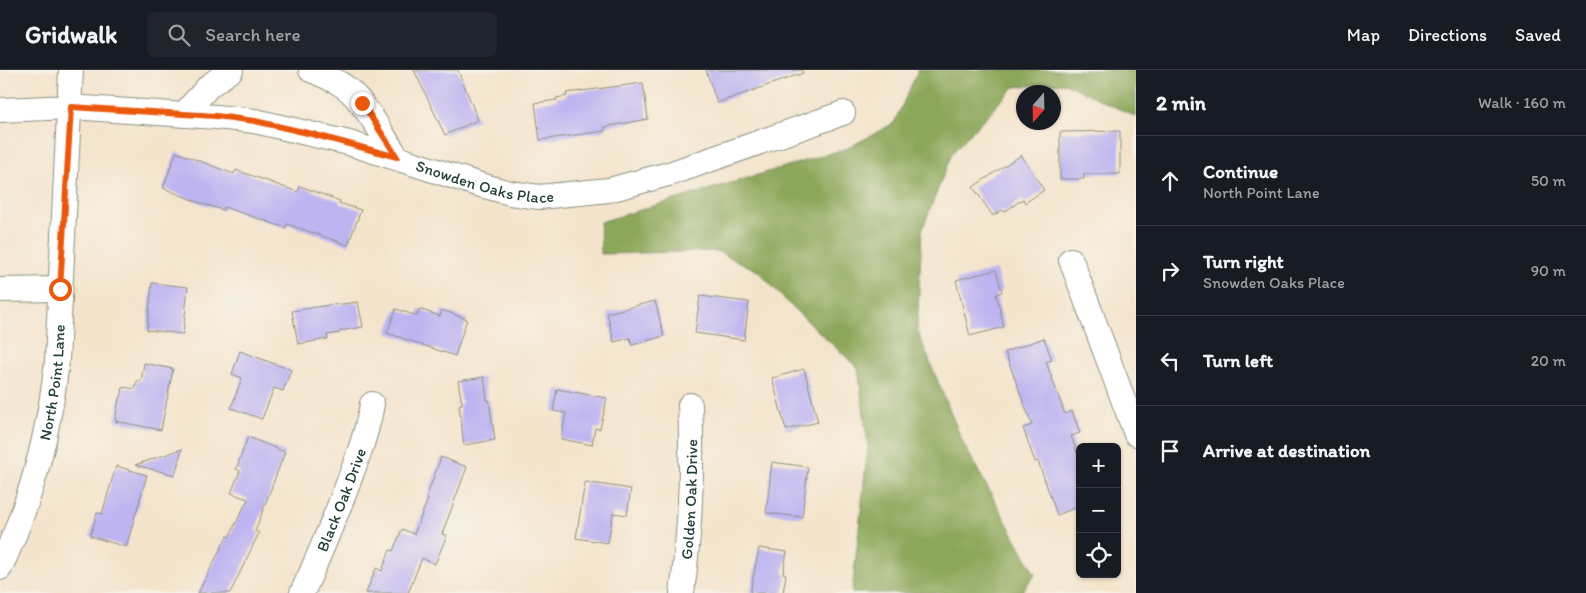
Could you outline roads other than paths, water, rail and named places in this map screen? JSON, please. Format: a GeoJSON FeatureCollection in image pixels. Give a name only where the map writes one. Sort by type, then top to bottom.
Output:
{"type":"FeatureCollection","features":[{"type":"Feature","properties":{"kind":"street","name":"North Point Lane"},"geometry":{"type":"LineString","coordinates":[[0,568],[14,537],[33,484],[52,401],[57,361],[71,107],[71,70]]}},
{"type":"Feature","properties":{"kind":"street"},"geometry":{"type":"LineString","coordinates":[[183,115],[209,86],[231,70]]}},
{"type":"Feature","properties":{"kind":"street"},"geometry":{"type":"LineString","coordinates":[[311,70],[338,82],[362,103],[397,157]]}},
{"type":"Feature","properties":{"kind":"street","name":"Snowden Oaks Place"},"geometry":{"type":"LineString","coordinates":[[0,110],[71,107],[216,116],[255,121],[397,157],[510,193],[539,196],[609,190],[680,170],[843,113]]}},
{"type":"Feature","properties":{"kind":"street"},"geometry":{"type":"LineString","coordinates":[[1071,260],[1136,434]]}},
{"type":"Feature","properties":{"kind":"street"},"geometry":{"type":"LineString","coordinates":[[0,290],[60,289]]}},
{"type":"Feature","properties":{"kind":"street","name":"Black Oak Drive"},"geometry":{"type":"LineString","coordinates":[[302,593],[325,542],[359,455],[369,422],[372,404]]}},
{"type":"Feature","properties":{"kind":"street","name":"Golden Oak Drive"},"geometry":{"type":"LineString","coordinates":[[682,593],[690,503],[692,441],[690,405]]}}]}
